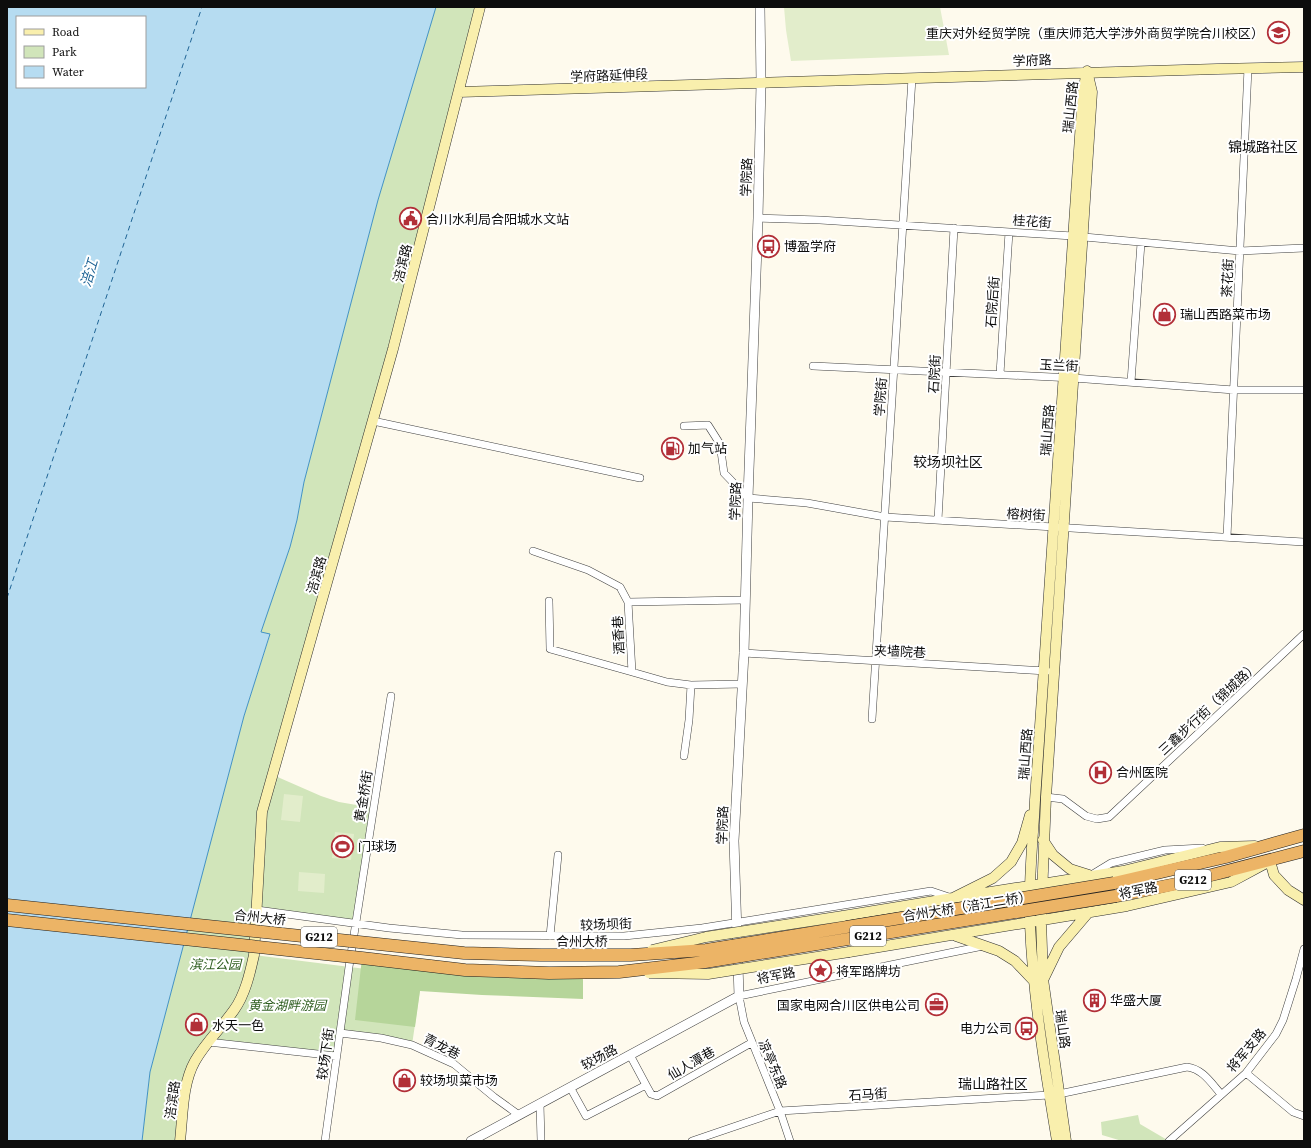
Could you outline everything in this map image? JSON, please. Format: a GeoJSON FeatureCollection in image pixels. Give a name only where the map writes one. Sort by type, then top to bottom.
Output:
{"type":"FeatureCollection","features":[{"type":"Feature","properties":{"kind":"highway","name":"G212"},"geometry":{"type":"LineString","coordinates":[[1267,845],[1304,835]]}},
{"type":"Feature","properties":{"kind":"highway","name":"合州大桥（涪江二桥）"},"geometry":{"type":"LineString","coordinates":[[631,955],[706,950],[1114,883],[1210,861],[1267,845]]}},
{"type":"Feature","properties":{"kind":"highway","name":"G212"},"geometry":{"type":"LineString","coordinates":[[1270,861],[1304,851]]}},
{"type":"Feature","properties":{"kind":"highway","name":"合州大桥（涪江二桥）"},"geometry":{"type":"LineString","coordinates":[[619,972],[705,962],[1116,896],[1181,883],[1270,861]]}},
{"type":"Feature","properties":{"kind":"highway","name":"合州大桥"},"geometry":{"type":"LineString","coordinates":[[7,905],[464,953],[631,955]]}},
{"type":"Feature","properties":{"kind":"highway","name":"G212"},"geometry":{"type":"LineString","coordinates":[[7,920],[465,970],[549,973],[619,972]]}},
{"type":"Feature","properties":{"kind":"main road","name":"涪滨路"},"geometry":{"type":"LineString","coordinates":[[180,1141],[187,1081],[195,1061],[235,1008],[249,978],[254,956],[262,812],[393,349],[480,7]]}},
{"type":"Feature","properties":{"kind":"main road","name":"学府路"},"geometry":{"type":"LineString","coordinates":[[761,83],[1087,71],[1304,67]]}},
{"type":"Feature","properties":{"kind":"main road","name":"瑞山西路"},"geometry":{"type":"LineString","coordinates":[[1030,922],[1030,886],[1043,671],[1058,527],[1078,237],[1083,92],[1087,71]]}},
{"type":"Feature","properties":{"kind":"main road","name":"学府路延伸段"},"geometry":{"type":"LineString","coordinates":[[459,92],[761,83]]}},
{"type":"Feature","properties":{"kind":"main road","name":"瑞山西路"},"geometry":{"type":"LineString","coordinates":[[1041,920],[1046,796],[1054,672],[1058,527]]}},
{"type":"Feature","properties":{"kind":"main road"},"geometry":{"type":"LineString","coordinates":[[953,898],[993,878],[1011,862],[1022,843],[1035,800]]}},
{"type":"Feature","properties":{"kind":"main road"},"geometry":{"type":"LineString","coordinates":[[1044,840],[1053,855],[1070,869],[1091,876]]}},
{"type":"Feature","properties":{"kind":"main road","name":"将军路"},"geometry":{"type":"LineString","coordinates":[[631,955],[706,937],[1123,871],[1220,847],[1267,845]]}},
{"type":"Feature","properties":{"kind":"main road"},"geometry":{"type":"LineString","coordinates":[[1270,861],[1274,876],[1288,890],[1304,900]]}},
{"type":"Feature","properties":{"kind":"main road","name":"将军路"},"geometry":{"type":"LineString","coordinates":[[619,972],[708,974],[1088,913],[1127,906],[1231,882],[1270,861]]}},
{"type":"Feature","properties":{"kind":"main road"},"geometry":{"type":"LineString","coordinates":[[954,935],[999,951],[1038,980],[1059,947],[1088,913]]}},
{"type":"Feature","properties":{"kind":"main road","name":"瑞山路"},"geometry":{"type":"LineString","coordinates":[[1038,980],[1041,920]]}},
{"type":"Feature","properties":{"kind":"main road","name":"瑞山路"},"geometry":{"type":"LineString","coordinates":[[1030,922],[1054,1094],[1057,1141]]}},
{"type":"Feature","properties":{"kind":"main road","name":"瑞山路"},"geometry":{"type":"LineString","coordinates":[[1054,1094],[1066,1141]]}},
{"type":"Feature","properties":{"kind":"street","name":"学院路"},"geometry":{"type":"LineString","coordinates":[[739,996],[734,841],[744,653],[758,218],[761,83],[760,7]]}},
{"type":"Feature","properties":{"kind":"street","name":"茶花街"},"geometry":{"type":"LineString","coordinates":[[1227,537],[1248,68]]}},
{"type":"Feature","properties":{"kind":"street","name":"学院街"},"geometry":{"type":"LineString","coordinates":[[872,718],[912,78]]}},
{"type":"Feature","properties":{"kind":"street","name":"桂花街"},"geometry":{"type":"LineString","coordinates":[[758,218],[954,228],[1240,251],[1304,248]]}},
{"type":"Feature","properties":{"kind":"street","name":"石院街"},"geometry":{"type":"LineString","coordinates":[[938,520],[954,228]]}},
{"type":"Feature","properties":{"kind":"street","name":"石院后街"},"geometry":{"type":"LineString","coordinates":[[1000,374],[1009,232]]}},
{"type":"Feature","properties":{"kind":"street"},"geometry":{"type":"LineString","coordinates":[[1131,382],[1141,243]]}},
{"type":"Feature","properties":{"kind":"street","name":"玉兰街"},"geometry":{"type":"LineString","coordinates":[[813,366],[1068,377],[1234,390],[1304,390]]}},
{"type":"Feature","properties":{"kind":"street"},"geometry":{"type":"LineString","coordinates":[[373,421],[640,478]]}},
{"type":"Feature","properties":{"kind":"street"},"geometry":{"type":"LineString","coordinates":[[684,426],[708,425],[720,444],[724,473],[748,498]]}},
{"type":"Feature","properties":{"kind":"street","name":"榕树街"},"geometry":{"type":"LineString","coordinates":[[748,498],[807,503],[885,517],[1304,542]]}},
{"type":"Feature","properties":{"kind":"street"},"geometry":{"type":"LineString","coordinates":[[532,552],[588,570],[620,587],[628,602]]}},
{"type":"Feature","properties":{"kind":"street","name":"酒香巷"},"geometry":{"type":"LineString","coordinates":[[742,684],[691,685],[667,682],[632,672],[628,602],[745,600]]}},
{"type":"Feature","properties":{"kind":"street"},"geometry":{"type":"LineString","coordinates":[[548,601],[550,648],[632,672]]}},
{"type":"Feature","properties":{"kind":"street","name":"三鑫步行街（锦城路）"},"geometry":{"type":"LineString","coordinates":[[1046,796],[1063,799],[1086,816],[1097,820],[1109,817],[1304,634]]}},
{"type":"Feature","properties":{"kind":"street","name":"夹墙院巷"},"geometry":{"type":"LineString","coordinates":[[744,653],[1054,672]]}},
{"type":"Feature","properties":{"kind":"street"},"geometry":{"type":"LineString","coordinates":[[684,756],[689,720],[691,685]]}},
{"type":"Feature","properties":{"kind":"street","name":"黄金桥街"},"geometry":{"type":"LineString","coordinates":[[356,923],[391,696]]}},
{"type":"Feature","properties":{"kind":"street"},"geometry":{"type":"LineString","coordinates":[[550,936],[558,855]]}},
{"type":"Feature","properties":{"kind":"street","name":"较场坝街"},"geometry":{"type":"LineString","coordinates":[[257,910],[462,935],[624,936],[702,928],[931,891],[953,898]]}},
{"type":"Feature","properties":{"kind":"street","name":"较场下街"},"geometry":{"type":"LineString","coordinates":[[325,1141],[356,923]]}},
{"type":"Feature","properties":{"kind":"street","name":"将军路"},"geometry":{"type":"LineString","coordinates":[[739,996],[983,946]]}},
{"type":"Feature","properties":{"kind":"street","name":"将军支路"},"geometry":{"type":"LineString","coordinates":[[1170,1141],[1246,1073],[1276,1034],[1283,1020],[1304,949]]}},
{"type":"Feature","properties":{"kind":"street","name":"凉亭东路"},"geometry":{"type":"LineString","coordinates":[[739,996],[744,1022],[751,1043],[780,1111],[790,1141]]}},
{"type":"Feature","properties":{"kind":"street","name":"较场路"},"geometry":{"type":"LineString","coordinates":[[471,1141],[739,996]]}},
{"type":"Feature","properties":{"kind":"street","name":"青龙巷"},"geometry":{"type":"LineString","coordinates":[[340,1034],[381,1038],[419,1048],[454,1064],[494,1097],[519,1115]]}},
{"type":"Feature","properties":{"kind":"street"},"geometry":{"type":"LineString","coordinates":[[208,1042],[336,1056]]}},
{"type":"Feature","properties":{"kind":"street","name":"仙人潭巷"},"geometry":{"type":"LineString","coordinates":[[630,1055],[651,1094],[657,1096],[751,1043]]}},
{"type":"Feature","properties":{"kind":"street","name":"石马街"},"geometry":{"type":"LineString","coordinates":[[692,1141],[780,1111],[1054,1094],[1188,1067],[1201,1071],[1221,1094]]}},
{"type":"Feature","properties":{"kind":"street"},"geometry":{"type":"LineString","coordinates":[[1246,1073],[1293,1112],[1304,1116]]}},
{"type":"Feature","properties":{"kind":"street"},"geometry":{"type":"LineString","coordinates":[[570,1087],[586,1116],[646,1085]]}},
{"type":"Feature","properties":{"kind":"street"},"geometry":{"type":"LineString","coordinates":[[540,1104],[541,1141]]}},
{"type":"Feature","properties":{"kind":"green space","name":"滨江公园"},"geometry":{"type":"Polygon","coordinates":[[[436,7],[480,7],[273,775],[321,796],[339,802],[374,808],[356,923],[257,910],[254,955],[422,976],[412,1045],[340,1034],[336,1056],[208,1042],[195,1061],[180,1141],[142,1141],[150,1072],[244,716],[270,635],[261,632],[290,547],[304,482],[378,200],[436,7]]]}},
{"type":"Feature","properties":{"kind":"green space"},"geometry":{"type":"Polygon","coordinates":[[[784,7],[940,7],[949,55],[791,61],[784,7]]]}},
{"type":"Feature","properties":{"kind":"green space"},"geometry":{"type":"Polygon","coordinates":[[[284,794],[303,796],[300,822],[281,820],[284,794]]]}},
{"type":"Feature","properties":{"kind":"green space","name":"门球场"},"geometry":{"type":"Polygon","coordinates":[[[335,832],[354,834],[351,860],[332,858],[335,832]]]}},
{"type":"Feature","properties":{"kind":"green space","name":"门球场"},"geometry":{"type":"Polygon","coordinates":[[[299,872],[325,874],[324,893],[298,891],[299,872]]]}},
{"type":"Feature","properties":{"kind":"green space"},"geometry":{"type":"Polygon","coordinates":[[[362,958],[583,972],[583,999],[420,991],[415,1027],[355,1020],[362,958]]]}},
{"type":"Feature","properties":{"kind":"green space"},"geometry":{"type":"Polygon","coordinates":[[[1138,1115],[1140,1124],[1169,1141],[1122,1141],[1102,1135],[1101,1122],[1138,1115]]]}},
{"type":"Feature","properties":{"kind":"water","name":"涪江"},"geometry":{"type":"Polygon","coordinates":[[[7,7],[436,7],[378,200],[304,482],[290,547],[261,632],[270,634],[244,716],[150,1072],[142,1141],[7,1141],[7,7]]]}},
{"type":"Feature","properties":{"kind":"ferry route"},"geometry":{"type":"LineString","coordinates":[[7,598],[202,7]]}},
{"type":"Feature","properties":{"kind":"place","name":"重庆对外经贸学院（重庆师范大学涉外商贸学院合川校区）"},"geometry":{"type":"Point","coordinates":[1279,33]}},
{"type":"Feature","properties":{"kind":"place","name":"合川水利局合阳城水文站"},"geometry":{"type":"Point","coordinates":[410,219]}},
{"type":"Feature","properties":{"kind":"place","name":"博盈学府"},"geometry":{"type":"Point","coordinates":[768,246]}},
{"type":"Feature","properties":{"kind":"place","name":"瑞山西路菜市场"},"geometry":{"type":"Point","coordinates":[1164,314]}},
{"type":"Feature","properties":{"kind":"place","name":"加气站"},"geometry":{"type":"Point","coordinates":[672,448]}},
{"type":"Feature","properties":{"kind":"place","name":"合州医院"},"geometry":{"type":"Point","coordinates":[1100,772]}},
{"type":"Feature","properties":{"kind":"place","name":"门球场"},"geometry":{"type":"Point","coordinates":[343,846]}},
{"type":"Feature","properties":{"kind":"place","name":"将军路牌坊"},"geometry":{"type":"Point","coordinates":[820,971]}},
{"type":"Feature","properties":{"kind":"place","name":"华盛大厦"},"geometry":{"type":"Point","coordinates":[1094,1000]}},
{"type":"Feature","properties":{"kind":"place","name":"国家电网合川区供电公司"},"geometry":{"type":"Point","coordinates":[936,1005]}},
{"type":"Feature","properties":{"kind":"place","name":"水天一色"},"geometry":{"type":"Point","coordinates":[197,1025]}},
{"type":"Feature","properties":{"kind":"place","name":"电力公司"},"geometry":{"type":"Point","coordinates":[1027,1028]}},
{"type":"Feature","properties":{"kind":"place","name":"较场坝菜市场"},"geometry":{"type":"Point","coordinates":[404,1080]}},
{"type":"Feature","properties":{"kind":"district","name":"锦城路社区"},"geometry":{"type":"Point","coordinates":[1263,147]}},
{"type":"Feature","properties":{"kind":"district","name":"较场坝社区"},"geometry":{"type":"Point","coordinates":[948,462]}},
{"type":"Feature","properties":{"kind":"district","name":"瑞山路社区"},"geometry":{"type":"Point","coordinates":[993,1084]}},
{"type":"Feature","properties":{"kind":"park label","name":"黄金湖畔游园"},"geometry":{"type":"Point","coordinates":[287,1005]}}]}
